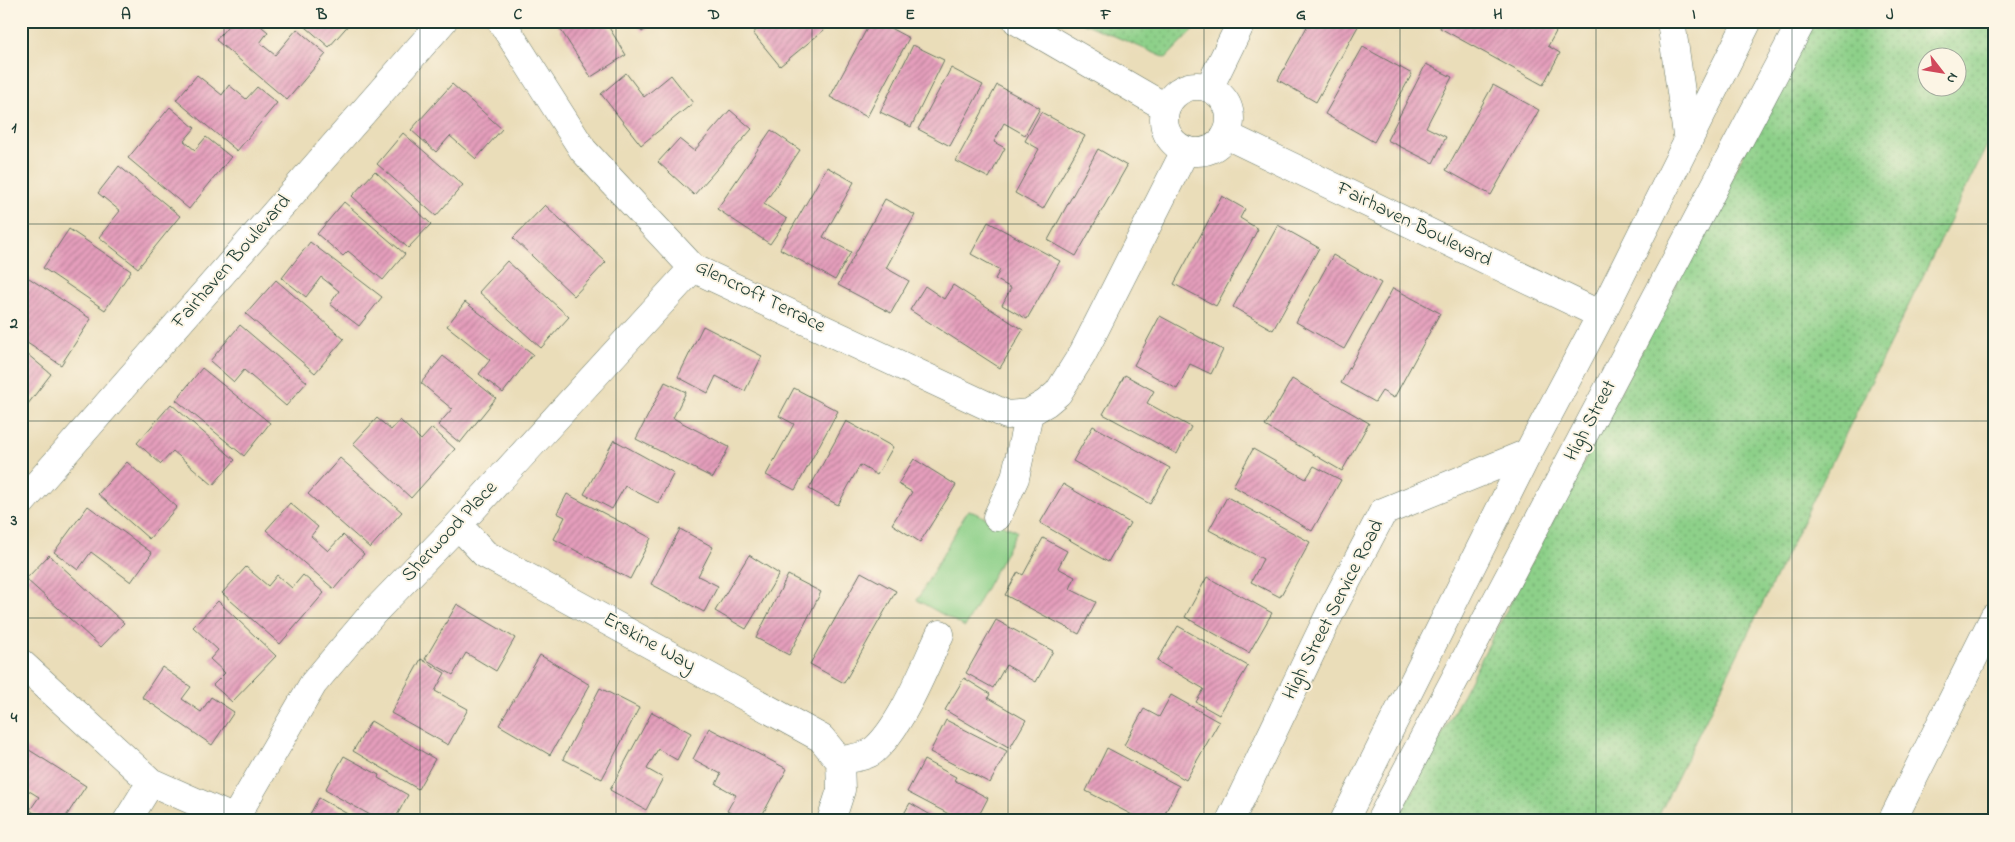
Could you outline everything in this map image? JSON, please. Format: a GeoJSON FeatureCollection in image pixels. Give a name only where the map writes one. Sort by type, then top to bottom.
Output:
{"type":"FeatureCollection","features":[{"type":"Feature","properties":{"kind":"street","name":"Fairhaven Boulevard"},"geometry":{"type":"LineString","coordinates":[[21,503],[443,21]]}},
{"type":"Feature","properties":{"kind":"street","name":"Glencroft Terrace"},"geometry":{"type":"LineString","coordinates":[[501,21],[583,150],[693,268],[1007,415],[1029,413]]}},
{"type":"Feature","properties":{"kind":"street"},"geometry":{"type":"LineString","coordinates":[[1017,21],[1165,107]]}},
{"type":"Feature","properties":{"kind":"street"},"geometry":{"type":"LineString","coordinates":[[1209,88],[1242,21]]}},
{"type":"Feature","properties":{"kind":"street"},"geometry":{"type":"LineString","coordinates":[[1671,21],[1688,142]]}},
{"type":"Feature","properties":{"kind":"street","name":"High Street"},"geometry":{"type":"LineString","coordinates":[[1344,821],[1528,453],[1602,315],[1748,21]]}},
{"type":"Feature","properties":{"kind":"street","name":"High Street"},"geometry":{"type":"LineString","coordinates":[[1380,821],[1802,21]]}},
{"type":"Feature","properties":{"kind":"street"},"geometry":{"type":"LineString","coordinates":[[1199,86],[1209,88],[1221,96],[1228,108],[1230,121],[1226,134],[1221,143],[1204,152],[1185,151],[1173,144],[1166,133],[1163,121],[1165,107],[1170,98],[1188,87],[1199,86]]}},
{"type":"Feature","properties":{"kind":"street","name":"Fairhaven Boulevard"},"geometry":{"type":"LineString","coordinates":[[1226,134],[1602,315]]}},
{"type":"Feature","properties":{"kind":"street"},"geometry":{"type":"LineString","coordinates":[[997,517],[1015,478],[1029,413],[1058,393],[1083,354],[1185,151]]}},
{"type":"Feature","properties":{"kind":"street","name":"Sherwood Place"},"geometry":{"type":"LineString","coordinates":[[237,819],[314,684],[374,612],[458,525],[693,268]]}},
{"type":"Feature","properties":{"kind":"street","name":"High Street Service Road"},"geometry":{"type":"LineString","coordinates":[[1230,821],[1332,609],[1383,512],[1528,453]]}},
{"type":"Feature","properties":{"kind":"street","name":"Erskine Way"},"geometry":{"type":"LineString","coordinates":[[458,525],[485,554],[821,738],[840,760]]}},
{"type":"Feature","properties":{"kind":"street"},"geometry":{"type":"LineString","coordinates":[[1892,821],[1994,617]]}},
{"type":"Feature","properties":{"kind":"street"},"geometry":{"type":"LineString","coordinates":[[831,821],[841,790],[840,760],[872,752],[886,736],[901,716],[940,634]]}},
{"type":"Feature","properties":{"kind":"street"},"geometry":{"type":"LineString","coordinates":[[21,663],[151,782],[237,819]]}},
{"type":"Feature","properties":{"kind":"street"},"geometry":{"type":"LineString","coordinates":[[127,821],[151,782]]}},
{"type":"Feature","properties":{"kind":"green space"},"geometry":{"type":"Polygon","coordinates":[[[1079,21],[1202,21],[1166,58],[1079,21]]]}},
{"type":"Feature","properties":{"kind":"green space"},"geometry":{"type":"Polygon","coordinates":[[[1813,21],[1994,21],[1994,131],[1656,821],[1397,821],[1813,21]]]}},
{"type":"Feature","properties":{"kind":"green space"},"geometry":{"type":"Polygon","coordinates":[[[968,510],[1017,531],[965,627],[917,600],[968,510]]]}},
{"type":"Feature","properties":{"kind":"building"},"geometry":{"type":"Polygon","coordinates":[[[232,21],[255,21],[268,32],[260,43],[275,55],[297,29],[326,54],[287,100],[216,40],[232,21]]]}},
{"type":"Feature","properties":{"kind":"building"},"geometry":{"type":"Polygon","coordinates":[[[299,21],[352,21],[329,47],[299,21]]]}},
{"type":"Feature","properties":{"kind":"building"},"geometry":{"type":"Polygon","coordinates":[[[555,21],[605,21],[626,55],[591,77],[555,21]]]}},
{"type":"Feature","properties":{"kind":"building"},"geometry":{"type":"Polygon","coordinates":[[[635,21],[657,21],[642,32],[635,21]]]}},
{"type":"Feature","properties":{"kind":"building"},"geometry":{"type":"Polygon","coordinates":[[[768,21],[835,21],[780,66],[753,33],[768,21]]]}},
{"type":"Feature","properties":{"kind":"building"},"geometry":{"type":"Polygon","coordinates":[[[871,21],[877,21],[909,38],[867,117],[830,97],[871,21]]]}},
{"type":"Feature","properties":{"kind":"building"},"geometry":{"type":"Polygon","coordinates":[[[1310,21],[1361,21],[1316,102],[1278,80],[1310,21]]]}},
{"type":"Feature","properties":{"kind":"building"},"geometry":{"type":"Polygon","coordinates":[[[1444,21],[1562,21],[1548,46],[1560,53],[1543,85],[1440,28],[1444,21]]]}},
{"type":"Feature","properties":{"kind":"building"},"geometry":{"type":"Polygon","coordinates":[[[913,45],[944,60],[911,127],[880,112],[913,45]]]}},
{"type":"Feature","properties":{"kind":"building"},"geometry":{"type":"Polygon","coordinates":[[[1363,47],[1412,74],[1374,142],[1325,114],[1363,47]]]}},
{"type":"Feature","properties":{"kind":"building"},"geometry":{"type":"Polygon","coordinates":[[[1426,64],[1452,77],[1426,127],[1446,137],[1433,163],[1387,140],[1426,64]]]}},
{"type":"Feature","properties":{"kind":"building"},"geometry":{"type":"Polygon","coordinates":[[[951,68],[983,85],[950,146],[918,129],[951,68]]]}},
{"type":"Feature","properties":{"kind":"building"},"geometry":{"type":"Polygon","coordinates":[[[626,73],[644,97],[671,75],[693,103],[641,145],[601,94],[626,73]]]}},
{"type":"Feature","properties":{"kind":"building"},"geometry":{"type":"Polygon","coordinates":[[[197,75],[222,95],[229,85],[246,99],[257,87],[277,103],[237,151],[176,100],[197,75]]]}},
{"type":"Feature","properties":{"kind":"building"},"geometry":{"type":"Polygon","coordinates":[[[452,84],[502,129],[476,159],[450,136],[436,152],[411,130],[452,84]]]}},
{"type":"Feature","properties":{"kind":"building"},"geometry":{"type":"Polygon","coordinates":[[[997,85],[1040,108],[1025,135],[1004,123],[994,142],[1005,148],[989,178],[956,161],[997,85]]]}},
{"type":"Feature","properties":{"kind":"building"},"geometry":{"type":"Polygon","coordinates":[[[1493,85],[1539,110],[1491,195],[1446,170],[1493,85]]]}},
{"type":"Feature","properties":{"kind":"building"},"geometry":{"type":"Polygon","coordinates":[[[170,107],[195,128],[184,141],[195,150],[206,137],[231,157],[189,209],[128,158],[170,107]]]}},
{"type":"Feature","properties":{"kind":"building"},"geometry":{"type":"Polygon","coordinates":[[[730,110],[752,129],[694,195],[658,162],[679,139],[694,151],[730,110]]]}},
{"type":"Feature","properties":{"kind":"building"},"geometry":{"type":"Polygon","coordinates":[[[1041,112],[1085,136],[1043,209],[1015,193],[1039,149],[1025,141],[1041,112]]]}},
{"type":"Feature","properties":{"kind":"building"},"geometry":{"type":"Polygon","coordinates":[[[771,130],[800,150],[764,204],[787,219],[770,244],[717,209],[771,130]]]}},
{"type":"Feature","properties":{"kind":"building"},"geometry":{"type":"Polygon","coordinates":[[[403,133],[463,185],[436,216],[377,164],[403,133]]]}},
{"type":"Feature","properties":{"kind":"building"},"geometry":{"type":"Polygon","coordinates":[[[1098,149],[1127,166],[1076,256],[1048,240],[1098,149]]]}},
{"type":"Feature","properties":{"kind":"building"},"geometry":{"type":"Polygon","coordinates":[[[119,166],[180,216],[138,268],[99,237],[120,211],[98,193],[119,166]]]}},
{"type":"Feature","properties":{"kind":"building"},"geometry":{"type":"Polygon","coordinates":[[[827,167],[854,182],[823,237],[851,252],[835,280],[780,249],[827,167]]]}},
{"type":"Feature","properties":{"kind":"building"},"geometry":{"type":"Polygon","coordinates":[[[375,171],[431,224],[408,248],[352,196],[375,171]]]}},
{"type":"Feature","properties":{"kind":"building"},"geometry":{"type":"Polygon","coordinates":[[[1222,196],[1245,209],[1240,218],[1258,229],[1216,306],[1174,284],[1222,196]]]}},
{"type":"Feature","properties":{"kind":"building"},"geometry":{"type":"Polygon","coordinates":[[[885,199],[915,215],[886,268],[909,281],[891,313],[838,285],[885,199]]]}},
{"type":"Feature","properties":{"kind":"building"},"geometry":{"type":"Polygon","coordinates":[[[344,202],[405,254],[383,280],[348,251],[343,256],[317,234],[344,202]]]}},
{"type":"Feature","properties":{"kind":"building"},"geometry":{"type":"Polygon","coordinates":[[[545,205],[606,262],[574,296],[513,238],[545,205]]]}},
{"type":"Feature","properties":{"kind":"building"},"geometry":{"type":"Polygon","coordinates":[[[988,222],[1060,261],[1027,319],[1002,305],[1011,288],[995,279],[1000,270],[971,254],[988,222]]]}},
{"type":"Feature","properties":{"kind":"building"},"geometry":{"type":"Polygon","coordinates":[[[1278,225],[1319,248],[1273,330],[1233,307],[1278,225]]]}},
{"type":"Feature","properties":{"kind":"building"},"geometry":{"type":"Polygon","coordinates":[[[69,229],[131,271],[105,310],[43,268],[69,229]]]}},
{"type":"Feature","properties":{"kind":"building"},"geometry":{"type":"Polygon","coordinates":[[[310,242],[382,297],[359,326],[330,304],[339,291],[321,277],[306,297],[282,278],[310,242]]]}},
{"type":"Feature","properties":{"kind":"building"},"geometry":{"type":"Polygon","coordinates":[[[1333,255],[1381,283],[1344,349],[1296,322],[1333,255]]]}},
{"type":"Feature","properties":{"kind":"building"},"geometry":{"type":"Polygon","coordinates":[[[507,261],[569,317],[541,348],[479,292],[507,261]]]}},
{"type":"Feature","properties":{"kind":"building"},"geometry":{"type":"Polygon","coordinates":[[[29,278],[91,319],[61,365],[21,339],[21,289],[29,278]]]}},
{"type":"Feature","properties":{"kind":"building"},"geometry":{"type":"Polygon","coordinates":[[[276,280],[344,339],[315,373],[246,314],[276,280]]]}},
{"type":"Feature","properties":{"kind":"building"},"geometry":{"type":"Polygon","coordinates":[[[953,285],[1023,330],[1000,368],[910,310],[925,286],[944,299],[953,285]]]}},
{"type":"Feature","properties":{"kind":"building"},"geometry":{"type":"Polygon","coordinates":[[[1393,288],[1440,313],[1394,398],[1382,391],[1375,402],[1341,383],[1393,288]]]}},
{"type":"Feature","properties":{"kind":"building"},"geometry":{"type":"Polygon","coordinates":[[[465,302],[533,354],[503,393],[479,374],[490,360],[447,326],[465,302]]]}},
{"type":"Feature","properties":{"kind":"building"},"geometry":{"type":"Polygon","coordinates":[[[1160,316],[1223,350],[1211,374],[1190,364],[1177,389],[1134,365],[1160,316]]]}},
{"type":"Feature","properties":{"kind":"building"},"geometry":{"type":"Polygon","coordinates":[[[240,325],[307,382],[286,406],[244,370],[234,382],[210,361],[240,325]]]}},
{"type":"Feature","properties":{"kind":"building"},"geometry":{"type":"Polygon","coordinates":[[[703,326],[762,356],[745,391],[716,376],[708,393],[678,377],[703,326]]]}},
{"type":"Feature","properties":{"kind":"building"},"geometry":{"type":"Polygon","coordinates":[[[27,354],[51,374],[21,413],[21,362],[27,354]]]}},
{"type":"Feature","properties":{"kind":"building"},"geometry":{"type":"Polygon","coordinates":[[[443,356],[496,398],[460,443],[438,425],[452,409],[421,383],[443,356]]]}},
{"type":"Feature","properties":{"kind":"building"},"geometry":{"type":"Polygon","coordinates":[[[202,368],[270,423],[244,456],[176,400],[202,368]]]}},
{"type":"Feature","properties":{"kind":"building"},"geometry":{"type":"Polygon","coordinates":[[[1125,375],[1154,391],[1147,403],[1191,427],[1177,454],[1103,414],[1125,375]]]}},
{"type":"Feature","properties":{"kind":"building"},"geometry":{"type":"Polygon","coordinates":[[[1292,379],[1369,423],[1342,471],[1265,426],[1292,379]]]}},
{"type":"Feature","properties":{"kind":"building"},"geometry":{"type":"Polygon","coordinates":[[[665,382],[686,392],[673,418],[729,447],[713,478],[636,439],[665,382]]]}},
{"type":"Feature","properties":{"kind":"building"},"geometry":{"type":"Polygon","coordinates":[[[794,388],[838,411],[795,490],[766,475],[794,424],[779,416],[794,388]]]}},
{"type":"Feature","properties":{"kind":"building"},"geometry":{"type":"Polygon","coordinates":[[[171,404],[235,460],[213,485],[173,451],[161,464],[137,443],[171,404]]]}},
{"type":"Feature","properties":{"kind":"building"},"geometry":{"type":"Polygon","coordinates":[[[377,418],[391,430],[400,420],[421,440],[432,428],[455,449],[411,498],[353,444],[377,418]]]}},
{"type":"Feature","properties":{"kind":"building"},"geometry":{"type":"Polygon","coordinates":[[[846,421],[893,447],[877,475],[860,465],[838,505],[809,489],[846,421]]]}},
{"type":"Feature","properties":{"kind":"building"},"geometry":{"type":"Polygon","coordinates":[[[1093,426],[1170,468],[1150,504],[1073,461],[1093,426]]]}},
{"type":"Feature","properties":{"kind":"building"},"geometry":{"type":"Polygon","coordinates":[[[614,440],[674,473],[658,503],[625,486],[612,509],[584,494],[614,440]]]}},
{"type":"Feature","properties":{"kind":"building"},"geometry":{"type":"Polygon","coordinates":[[[1253,449],[1306,479],[1314,466],[1341,480],[1312,531],[1233,486],[1253,449]]]}},
{"type":"Feature","properties":{"kind":"building"},"geometry":{"type":"Polygon","coordinates":[[[340,458],[402,512],[370,548],[308,494],[340,458]]]}},
{"type":"Feature","properties":{"kind":"building"},"geometry":{"type":"Polygon","coordinates":[[[914,459],[956,485],[920,542],[892,524],[912,492],[898,484],[914,459]]]}},
{"type":"Feature","properties":{"kind":"building"},"geometry":{"type":"Polygon","coordinates":[[[127,462],[177,507],[149,539],[98,494],[127,462]]]}},
{"type":"Feature","properties":{"kind":"building"},"geometry":{"type":"Polygon","coordinates":[[[1063,484],[1130,523],[1108,562],[1040,523],[1063,484]]]}},
{"type":"Feature","properties":{"kind":"building"},"geometry":{"type":"Polygon","coordinates":[[[567,494],[651,538],[630,579],[554,539],[565,517],[557,513],[567,494]]]}},
{"type":"Feature","properties":{"kind":"building"},"geometry":{"type":"Polygon","coordinates":[[[1227,497],[1310,542],[1280,597],[1251,582],[1263,559],[1209,530],[1227,497]]]}},
{"type":"Feature","properties":{"kind":"building"},"geometry":{"type":"Polygon","coordinates":[[[290,503],[318,527],[311,536],[328,551],[343,535],[364,554],[334,589],[266,530],[290,503]]]}},
{"type":"Feature","properties":{"kind":"building"},"geometry":{"type":"Polygon","coordinates":[[[88,506],[152,553],[131,582],[91,552],[78,570],[54,552],[88,506]]]}},
{"type":"Feature","properties":{"kind":"building"},"geometry":{"type":"Polygon","coordinates":[[[680,529],[713,547],[698,576],[718,586],[704,612],[651,584],[680,529]]]}},
{"type":"Feature","properties":{"kind":"building"},"geometry":{"type":"Polygon","coordinates":[[[1043,538],[1067,551],[1058,568],[1075,577],[1070,589],[1096,602],[1079,634],[1005,595],[1018,572],[1023,575],[1043,538]]]}},
{"type":"Feature","properties":{"kind":"building"},"geometry":{"type":"Polygon","coordinates":[[[49,555],[124,623],[101,647],[26,579],[49,555]]]}},
{"type":"Feature","properties":{"kind":"building"},"geometry":{"type":"Polygon","coordinates":[[[749,555],[779,574],[746,629],[715,611],[749,555]]]}},
{"type":"Feature","properties":{"kind":"building"},"geometry":{"type":"Polygon","coordinates":[[[246,567],[268,586],[277,575],[292,588],[303,575],[324,593],[280,644],[222,593],[246,567]]]}},
{"type":"Feature","properties":{"kind":"building"},"geometry":{"type":"Polygon","coordinates":[[[861,572],[896,591],[844,683],[810,664],[861,572]]]}},
{"type":"Feature","properties":{"kind":"building"},"geometry":{"type":"Polygon","coordinates":[[[788,575],[821,592],[789,655],[756,638],[788,575]]]}},
{"type":"Feature","properties":{"kind":"building"},"geometry":{"type":"Polygon","coordinates":[[[1207,577],[1272,613],[1249,653],[1185,617],[1207,577]]]}},
{"type":"Feature","properties":{"kind":"building"},"geometry":{"type":"Polygon","coordinates":[[[218,601],[276,656],[232,702],[213,685],[225,673],[210,659],[218,650],[193,627],[218,601]]]}},
{"type":"Feature","properties":{"kind":"building"},"geometry":{"type":"Polygon","coordinates":[[[457,604],[515,638],[496,671],[466,653],[453,675],[425,659],[457,604]]]}},
{"type":"Feature","properties":{"kind":"building"},"geometry":{"type":"Polygon","coordinates":[[[996,620],[1053,651],[1036,682],[1006,665],[993,688],[966,673],[996,620]]]}},
{"type":"Feature","properties":{"kind":"building"},"geometry":{"type":"Polygon","coordinates":[[[1178,626],[1248,666],[1219,715],[1196,702],[1204,689],[1157,661],[1178,626]]]}},
{"type":"Feature","properties":{"kind":"building"},"geometry":{"type":"Polygon","coordinates":[[[540,655],[590,685],[550,755],[499,725],[540,655]]]}},
{"type":"Feature","properties":{"kind":"building"},"geometry":{"type":"Polygon","coordinates":[[[421,659],[445,673],[435,691],[468,709],[448,745],[391,713],[421,659]]]}},
{"type":"Feature","properties":{"kind":"building"},"geometry":{"type":"Polygon","coordinates":[[[162,667],[191,687],[182,699],[201,712],[211,697],[234,712],[212,745],[142,697],[162,667]]]}},
{"type":"Feature","properties":{"kind":"building"},"geometry":{"type":"Polygon","coordinates":[[[964,678],[990,694],[988,698],[1026,720],[1010,748],[945,710],[964,678]]]}},
{"type":"Feature","properties":{"kind":"building"},"geometry":{"type":"Polygon","coordinates":[[[600,688],[639,708],[602,779],[563,759],[600,688]]]}},
{"type":"Feature","properties":{"kind":"building"},"geometry":{"type":"Polygon","coordinates":[[[1171,695],[1219,722],[1186,780],[1124,745],[1144,709],[1159,717],[1171,695]]]}},
{"type":"Feature","properties":{"kind":"building"},"geometry":{"type":"Polygon","coordinates":[[[652,712],[691,733],[677,760],[658,749],[647,769],[663,778],[646,810],[610,790],[652,712]]]}},
{"type":"Feature","properties":{"kind":"building"},"geometry":{"type":"Polygon","coordinates":[[[946,720],[1007,751],[990,783],[930,752],[946,720]]]}},
{"type":"Feature","properties":{"kind":"building"},"geometry":{"type":"Polygon","coordinates":[[[371,721],[435,759],[418,789],[353,751],[371,721]]]}},
{"type":"Feature","properties":{"kind":"building"},"geometry":{"type":"Polygon","coordinates":[[[709,728],[787,769],[759,821],[746,821],[727,811],[736,795],[716,784],[721,774],[693,759],[709,728]]]}},
{"type":"Feature","properties":{"kind":"building"},"geometry":{"type":"Polygon","coordinates":[[[23,746],[86,786],[63,821],[46,821],[30,810],[39,797],[21,786],[21,748],[23,746]]]}},
{"type":"Feature","properties":{"kind":"building"},"geometry":{"type":"Polygon","coordinates":[[[1107,748],[1179,786],[1161,821],[1144,821],[1086,791],[1107,748]]]}},
{"type":"Feature","properties":{"kind":"building"},"geometry":{"type":"Polygon","coordinates":[[[344,756],[379,775],[378,778],[408,795],[394,821],[381,821],[325,790],[344,756]]]}},
{"type":"Feature","properties":{"kind":"building"},"geometry":{"type":"Polygon","coordinates":[[[924,760],[956,777],[954,780],[988,798],[976,821],[962,821],[907,792],[924,760]]]}},
{"type":"Feature","properties":{"kind":"building"},"geometry":{"type":"Polygon","coordinates":[[[319,798],[360,821],[306,821],[319,798]]]}},
{"type":"Feature","properties":{"kind":"building"},"geometry":{"type":"Polygon","coordinates":[[[910,803],[941,821],[900,821],[910,803]]]}},
{"type":"Feature","properties":{"kind":"building"},"geometry":{"type":"Polygon","coordinates":[[[455,813],[470,821],[451,821],[455,813]]]}}]}
